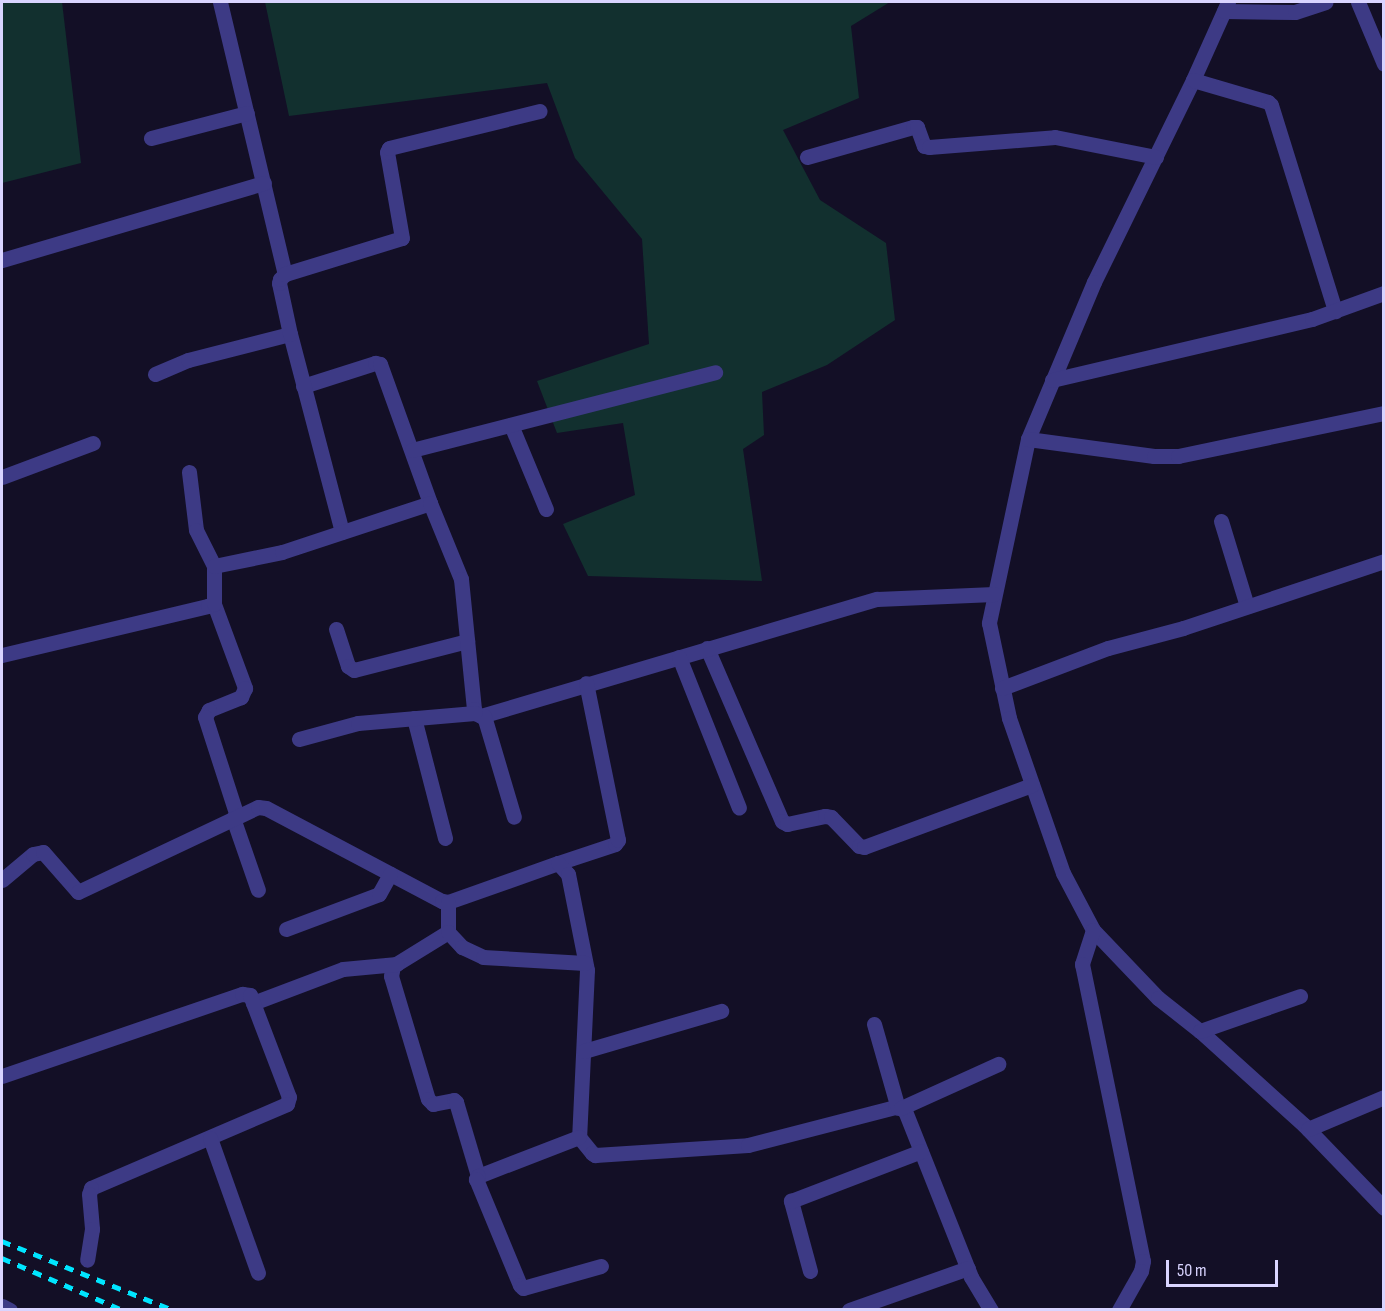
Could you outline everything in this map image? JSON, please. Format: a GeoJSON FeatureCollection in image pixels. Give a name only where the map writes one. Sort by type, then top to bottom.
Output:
{"type":"FeatureCollection","features":[{"type":"Feature","properties":{"kind":"street"},"geometry":{"type":"LineString","coordinates":[[220,2],[285,273]]}},
{"type":"Feature","properties":{"kind":"street"},"geometry":{"type":"LineString","coordinates":[[1325,2],[1295,12],[1226,6],[1193,80],[1095,282],[1028,439],[989,623],[1009,718],[1063,873],[1093,930],[1158,998],[1200,1031],[1308,1129],[1383,1208]]}},
{"type":"Feature","properties":{"kind":"street"},"geometry":{"type":"LineString","coordinates":[[1358,2],[1383,64]]}},
{"type":"Feature","properties":{"kind":"street"},"geometry":{"type":"LineString","coordinates":[[1193,80],[1268,102],[1271,105],[1335,311]]}},
{"type":"Feature","properties":{"kind":"street"},"geometry":{"type":"LineString","coordinates":[[342,532],[303,386],[279,283],[285,273],[402,238],[387,152],[389,148],[540,111]]}},
{"type":"Feature","properties":{"kind":"street"},"geometry":{"type":"LineString","coordinates":[[151,138],[247,113]]}},
{"type":"Feature","properties":{"kind":"street"},"geometry":{"type":"LineString","coordinates":[[807,157],[917,127],[924,146],[929,147],[1055,137],[1156,157]]}},
{"type":"Feature","properties":{"kind":"street"},"geometry":{"type":"LineString","coordinates":[[2,260],[264,183]]}},
{"type":"Feature","properties":{"kind":"street"},"geometry":{"type":"LineString","coordinates":[[1052,380],[1312,319],[1383,293]]}},
{"type":"Feature","properties":{"kind":"street"},"geometry":{"type":"LineString","coordinates":[[155,374],[188,360],[290,334]]}},
{"type":"Feature","properties":{"kind":"street"},"geometry":{"type":"LineString","coordinates":[[303,386],[375,363],[380,364],[430,503],[461,579],[467,641],[480,715],[514,817]]}},
{"type":"Feature","properties":{"kind":"street"},"geometry":{"type":"LineString","coordinates":[[412,450],[716,372]]}},
{"type":"Feature","properties":{"kind":"street"},"geometry":{"type":"LineString","coordinates":[[1028,439],[1154,456],[1179,456],[1383,413]]}},
{"type":"Feature","properties":{"kind":"street"},"geometry":{"type":"LineString","coordinates":[[511,425],[546,509]]}},
{"type":"Feature","properties":{"kind":"street"},"geometry":{"type":"LineString","coordinates":[[2,477],[93,443]]}},
{"type":"Feature","properties":{"kind":"street"},"geometry":{"type":"LineString","coordinates":[[189,472],[196,530],[214,566],[212,573],[213,604],[245,688],[241,697],[209,710],[205,717],[258,890]]}},
{"type":"Feature","properties":{"kind":"street"},"geometry":{"type":"LineString","coordinates":[[214,566],[282,552],[430,503]]}},
{"type":"Feature","properties":{"kind":"street"},"geometry":{"type":"LineString","coordinates":[[1221,521],[1247,606]]}},
{"type":"Feature","properties":{"kind":"street"},"geometry":{"type":"LineString","coordinates":[[1002,688],[1108,648],[1183,628],[1383,561]]}},
{"type":"Feature","properties":{"kind":"street"},"geometry":{"type":"LineString","coordinates":[[298,739],[358,723],[480,715],[877,599],[994,594]]}},
{"type":"Feature","properties":{"kind":"street"},"geometry":{"type":"LineString","coordinates":[[2,655],[213,604]]}},
{"type":"Feature","properties":{"kind":"street"},"geometry":{"type":"LineString","coordinates":[[336,629],[348,666],[354,670],[467,641]]}},
{"type":"Feature","properties":{"kind":"street"},"geometry":{"type":"LineString","coordinates":[[707,648],[782,820],[787,824],[825,816],[831,817],[859,846],[864,847],[1032,785]]}},
{"type":"Feature","properties":{"kind":"street"},"geometry":{"type":"LineString","coordinates":[[678,657],[739,808]]}},
{"type":"Feature","properties":{"kind":"street"},"geometry":{"type":"LineString","coordinates":[[2,880],[33,854],[43,852],[78,892],[258,807],[266,808],[435,899],[447,902],[615,844],[618,840],[586,683]]}},
{"type":"Feature","properties":{"kind":"street"},"geometry":{"type":"LineString","coordinates":[[414,718],[445,838]]}},
{"type":"Feature","properties":{"kind":"street"},"geometry":{"type":"LineString","coordinates":[[558,863],[568,874],[585,963],[584,1051],[579,1137],[596,1155],[747,1146],[900,1108],[998,1064]]}},
{"type":"Feature","properties":{"kind":"street"},"geometry":{"type":"LineString","coordinates":[[286,929],[379,894],[390,874]]}},
{"type":"Feature","properties":{"kind":"street"},"geometry":{"type":"LineString","coordinates":[[447,902],[448,932],[462,947],[483,957],[585,963]]}},
{"type":"Feature","properties":{"kind":"street"},"geometry":{"type":"LineString","coordinates":[[1093,930],[1082,964],[1143,1261],[1141,1271],[1119,1310]]}},
{"type":"Feature","properties":{"kind":"street"},"geometry":{"type":"LineString","coordinates":[[448,932],[397,964],[391,969],[390,976],[428,1099],[433,1104],[454,1100],[456,1102],[477,1183],[523,1288],[601,1266]]}},
{"type":"Feature","properties":{"kind":"street"},"geometry":{"type":"LineString","coordinates":[[253,1003],[343,969],[397,964]]}},
{"type":"Feature","properties":{"kind":"street"},"geometry":{"type":"LineString","coordinates":[[2,1076],[242,994],[250,995],[289,1101],[284,1107],[92,1188],[89,1194],[92,1229],[87,1260]]}},
{"type":"Feature","properties":{"kind":"street"},"geometry":{"type":"LineString","coordinates":[[1200,1031],[1300,996]]}},
{"type":"Feature","properties":{"kind":"street"},"geometry":{"type":"LineString","coordinates":[[584,1051],[721,1011]]}},
{"type":"Feature","properties":{"kind":"street"},"geometry":{"type":"LineString","coordinates":[[874,1024],[900,1108],[905,1111],[968,1268],[991,1310]]}},
{"type":"Feature","properties":{"kind":"street"},"geometry":{"type":"LineString","coordinates":[[1308,1129],[1383,1097]]}},
{"type":"Feature","properties":{"kind":"street"},"geometry":{"type":"LineString","coordinates":[[477,1176],[579,1137]]}},
{"type":"Feature","properties":{"kind":"street"},"geometry":{"type":"LineString","coordinates":[[210,1138],[258,1273]]}},
{"type":"Feature","properties":{"kind":"street"},"geometry":{"type":"LineString","coordinates":[[810,1271],[791,1201],[921,1151]]}},
{"type":"Feature","properties":{"kind":"street"},"geometry":{"type":"LineString","coordinates":[[849,1310],[968,1268]]}},
{"type":"Feature","properties":{"kind":"street"},"geometry":{"type":"LineString","coordinates":[[2,1306],[10,1310]]}},
{"type":"Feature","properties":{"kind":"green space"},"geometry":{"type":"Polygon","coordinates":[[[2,2],[62,2],[81,163],[2,183],[2,2]]]}},
{"type":"Feature","properties":{"kind":"green space"},"geometry":{"type":"Polygon","coordinates":[[[265,2],[890,2],[851,26],[859,98],[783,130],[820,200],[886,243],[895,320],[827,365],[762,392],[764,435],[743,449],[762,581],[588,576],[563,524],[635,495],[623,423],[557,433],[537,381],[649,344],[642,239],[575,158],[547,83],[289,116],[265,2]]]}},
{"type":"Feature","properties":{"kind":"railway"},"geometry":{"type":"LineString","coordinates":[[2,1241],[173,1310]]}},
{"type":"Feature","properties":{"kind":"railway"},"geometry":{"type":"LineString","coordinates":[[2,1258],[123,1310]]}}]}
